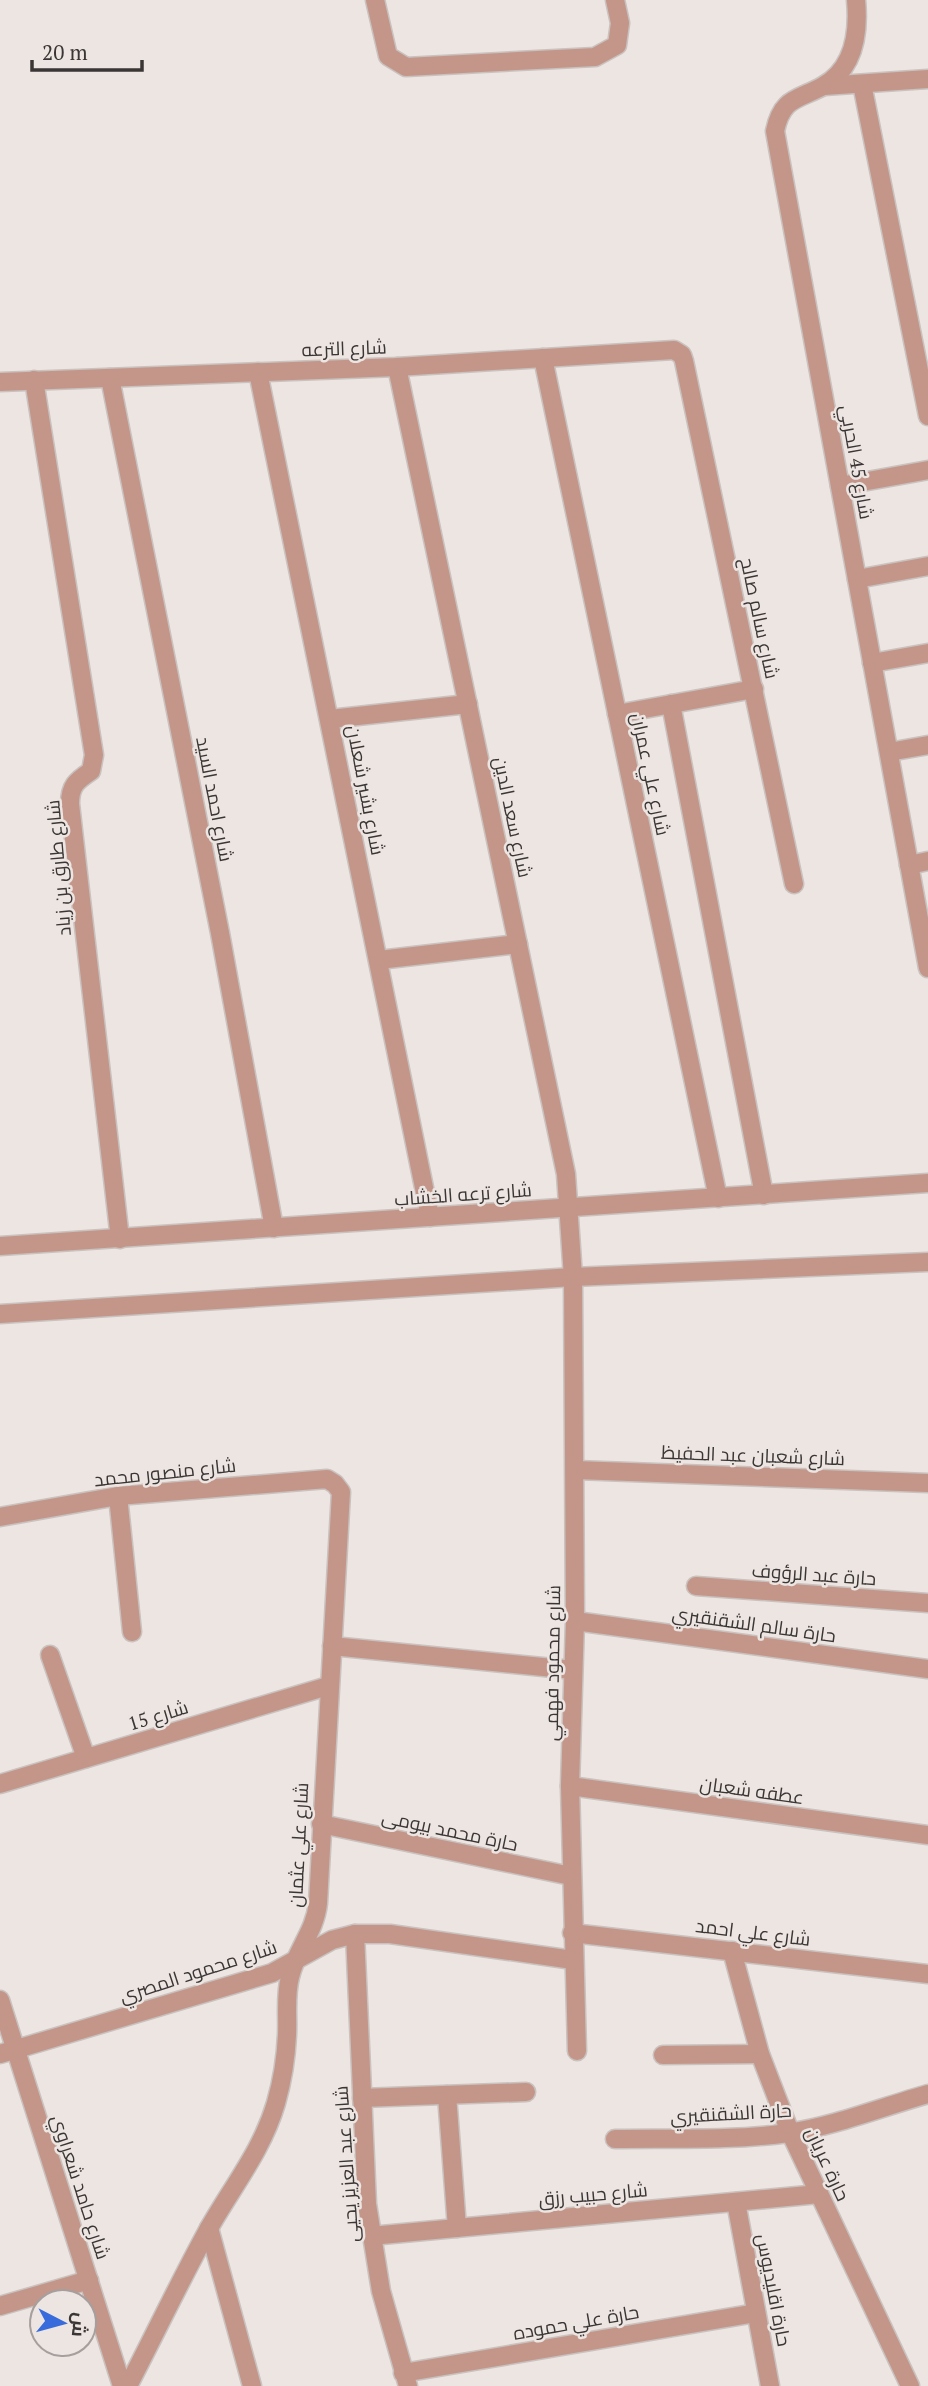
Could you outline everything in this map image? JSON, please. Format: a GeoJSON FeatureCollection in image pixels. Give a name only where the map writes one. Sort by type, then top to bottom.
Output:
{"type":"FeatureCollection","features":[{"type":"Feature","properties":{"kind":"street"},"geometry":{"type":"LineString","coordinates":[[374,0],[388,56],[406,67],[595,57],[617,45],[620,23],[615,0]]}},
{"type":"Feature","properties":{"kind":"street","name":"شارع 45 الحربي"},"geometry":{"type":"LineString","coordinates":[[856,0],[858,23],[853,48],[842,71],[824,86],[787,104],[778,116],[775,131],[928,968]]}},
{"type":"Feature","properties":{"kind":"street"},"geometry":{"type":"LineString","coordinates":[[824,86],[928,79]]}},
{"type":"Feature","properties":{"kind":"street"},"geometry":{"type":"LineString","coordinates":[[862,84],[928,416]]}},
{"type":"Feature","properties":{"kind":"street","name":"شارع الترعه"},"geometry":{"type":"LineString","coordinates":[[0,382],[397,367],[674,350],[682,355],[684,361]]}},
{"type":"Feature","properties":{"kind":"street","name":"شارع علي عمران"},"geometry":{"type":"LineString","coordinates":[[543,358],[718,1198]]}},
{"type":"Feature","properties":{"kind":"street","name":"شارع سالم صالح"},"geometry":{"type":"LineString","coordinates":[[684,361],[794,884]]}},
{"type":"Feature","properties":{"kind":"street","name":"شارع سعد الدين"},"geometry":{"type":"LineString","coordinates":[[397,367],[566,1174],[573,1277]]}},
{"type":"Feature","properties":{"kind":"street","name":"شارع بشير شعلان"},"geometry":{"type":"LineString","coordinates":[[258,372],[430,1217]]}},
{"type":"Feature","properties":{"kind":"street","name":"شارع احمد السيد"},"geometry":{"type":"LineString","coordinates":[[110,378],[220,933],[274,1228]]}},
{"type":"Feature","properties":{"kind":"street","name":"شارع طارق بن زياد"},"geometry":{"type":"LineString","coordinates":[[34,380],[94,755],[91,771],[80,777],[72,786],[70,804],[120,1239]]}},
{"type":"Feature","properties":{"kind":"street"},"geometry":{"type":"LineString","coordinates":[[840,486],[928,470]]}},
{"type":"Feature","properties":{"kind":"street"},"geometry":{"type":"LineString","coordinates":[[857,579],[928,566]]}},
{"type":"Feature","properties":{"kind":"street"},"geometry":{"type":"LineString","coordinates":[[872,663],[928,653]]}},
{"type":"Feature","properties":{"kind":"street"},"geometry":{"type":"LineString","coordinates":[[617,714],[754,689]]}},
{"type":"Feature","properties":{"kind":"street"},"geometry":{"type":"LineString","coordinates":[[330,719],[468,704]]}},
{"type":"Feature","properties":{"kind":"street"},"geometry":{"type":"LineString","coordinates":[[671,704],[764,1195]]}},
{"type":"Feature","properties":{"kind":"street"},"geometry":{"type":"LineString","coordinates":[[889,752],[928,745]]}},
{"type":"Feature","properties":{"kind":"street"},"geometry":{"type":"LineString","coordinates":[[909,865],[928,862]]}},
{"type":"Feature","properties":{"kind":"street"},"geometry":{"type":"LineString","coordinates":[[379,960],[518,944]]}},
{"type":"Feature","properties":{"kind":"street","name":"شارع ترعه الخشاب"},"geometry":{"type":"LineString","coordinates":[[0,1246],[928,1183]]}},
{"type":"Feature","properties":{"kind":"street"},"geometry":{"type":"LineString","coordinates":[[0,1314],[573,1277],[928,1262]]}},
{"type":"Feature","properties":{"kind":"street","name":"شارع محمود فهمي"},"geometry":{"type":"LineString","coordinates":[[573,1277],[576,1470],[570,1786],[577,2051]]}},
{"type":"Feature","properties":{"kind":"street","name":"شارع شعبان عبد الحفيظ"},"geometry":{"type":"LineString","coordinates":[[576,1470],[928,1483]]}},
{"type":"Feature","properties":{"kind":"street","name":"شارع منصور محمد"},"geometry":{"type":"LineString","coordinates":[[0,1517],[118,1496],[327,1479],[335,1484]]}},
{"type":"Feature","properties":{"kind":"street","name":"شارع علي عثمان"},"geometry":{"type":"LineString","coordinates":[[128,2386],[209,2228],[251,2162],[266,2133],[276,2102],[286,2048],[288,1986],[295,1962],[317,1913],[328,1686],[341,1502],[341,1492],[335,1484]]}},
{"type":"Feature","properties":{"kind":"street"},"geometry":{"type":"LineString","coordinates":[[118,1496],[132,1632]]}},
{"type":"Feature","properties":{"kind":"street","name":"حارة عبد الرؤوف"},"geometry":{"type":"LineString","coordinates":[[696,1586],[928,1603]]}},
{"type":"Feature","properties":{"kind":"street","name":"حارة سالم الشقنقيري"},"geometry":{"type":"LineString","coordinates":[[575,1621],[928,1669]]}},
{"type":"Feature","properties":{"kind":"street"},"geometry":{"type":"LineString","coordinates":[[332,1646],[573,1671]]}},
{"type":"Feature","properties":{"kind":"street"},"geometry":{"type":"LineString","coordinates":[[50,1655],[86,1758]]}},
{"type":"Feature","properties":{"kind":"street","name":"شارع 15"},"geometry":{"type":"LineString","coordinates":[[0,1784],[328,1686]]}},
{"type":"Feature","properties":{"kind":"street","name":"عطفه شعبان"},"geometry":{"type":"LineString","coordinates":[[570,1786],[928,1835]]}},
{"type":"Feature","properties":{"kind":"street","name":"حارة محمد بيومى"},"geometry":{"type":"LineString","coordinates":[[321,1824],[571,1876]]}},
{"type":"Feature","properties":{"kind":"street","name":"شارع علي احمد"},"geometry":{"type":"LineString","coordinates":[[572,1933],[928,1973]]}},
{"type":"Feature","properties":{"kind":"street","name":"شارع محمود المصري"},"geometry":{"type":"LineString","coordinates":[[8,2051],[260,1977],[295,1962],[332,1940],[355,1934],[390,1934],[573,1960]]}},
{"type":"Feature","properties":{"kind":"street","name":"شارع عبد العزيز يحيى"},"geometry":{"type":"LineString","coordinates":[[355,1934],[364,2172],[371,2236],[381,2291],[405,2379]]}},
{"type":"Feature","properties":{"kind":"street","name":"حارة عريان"},"geometry":{"type":"LineString","coordinates":[[732,1951],[760,2054],[790,2132],[911,2386]]}},
{"type":"Feature","properties":{"kind":"street","name":"شارع حامد شعراوي"},"geometry":{"type":"LineString","coordinates":[[0,2000],[8,2051],[89,2280],[122,2386]]}},
{"type":"Feature","properties":{"kind":"street"},"geometry":{"type":"LineString","coordinates":[[663,2055],[760,2054]]}},
{"type":"Feature","properties":{"kind":"street"},"geometry":{"type":"LineString","coordinates":[[362,2098],[526,2092]]}},
{"type":"Feature","properties":{"kind":"street","name":"حارة الشقنقيري"},"geometry":{"type":"LineString","coordinates":[[615,2139],[750,2136],[790,2132],[820,2126],[928,2094]]}},
{"type":"Feature","properties":{"kind":"street"},"geometry":{"type":"LineString","coordinates":[[447,2095],[457,2228]]}},
{"type":"Feature","properties":{"kind":"street","name":"شارع حبيب رزق"},"geometry":{"type":"LineString","coordinates":[[371,2236],[819,2194]]}},
{"type":"Feature","properties":{"kind":"street","name":"حارة اقليديوس"},"geometry":{"type":"LineString","coordinates":[[736,2202],[770,2386]]}},
{"type":"Feature","properties":{"kind":"street"},"geometry":{"type":"LineString","coordinates":[[209,2228],[252,2386]]}},
{"type":"Feature","properties":{"kind":"street"},"geometry":{"type":"LineString","coordinates":[[0,2306],[89,2280]]}},
{"type":"Feature","properties":{"kind":"street","name":"حارة علي حموده"},"geometry":{"type":"LineString","coordinates":[[405,2379],[756,2313]]}}]}
